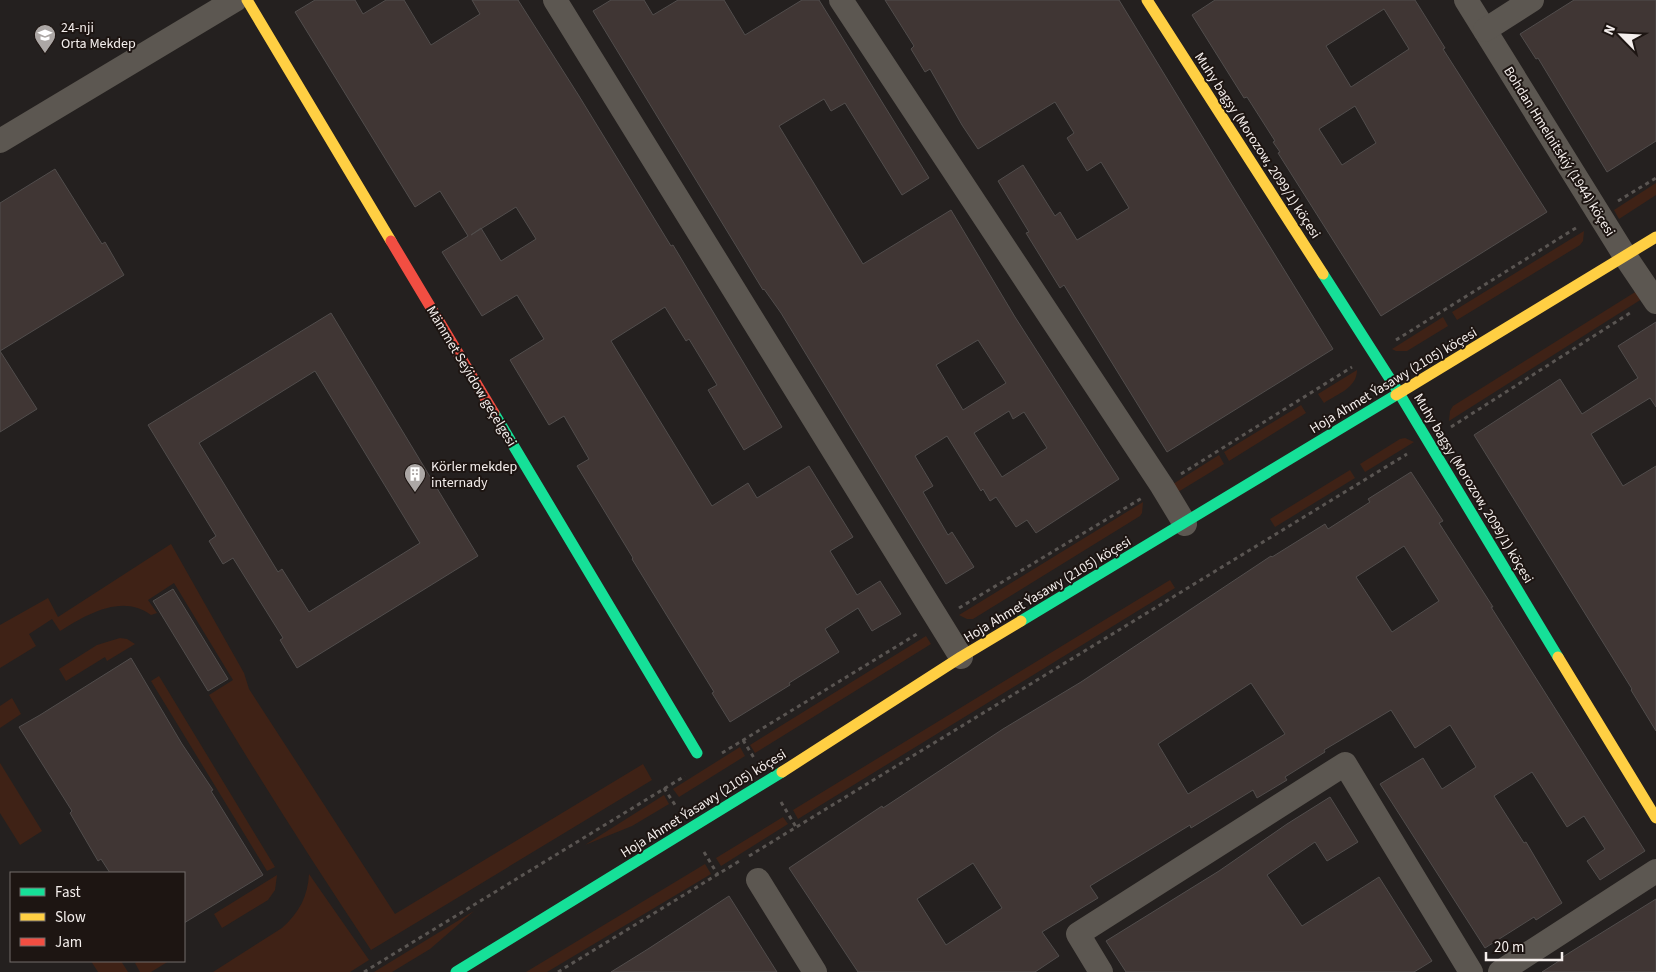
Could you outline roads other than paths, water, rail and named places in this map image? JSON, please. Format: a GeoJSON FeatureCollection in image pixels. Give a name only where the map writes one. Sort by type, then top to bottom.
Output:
{"type":"FeatureCollection","features":[{"type":"Feature","properties":{"kind":"street"},"geometry":{"type":"LineString","coordinates":[[0,141],[235,0]]}},
{"type":"Feature","properties":{"kind":"street","name":"Mämmet Seýidow geçelgesi"},"geometry":{"type":"LineString","coordinates":[[247,0],[697,753]]}},
{"type":"Feature","properties":{"kind":"street"},"geometry":{"type":"LineString","coordinates":[[555,0],[961,657]]}},
{"type":"Feature","properties":{"kind":"street"},"geometry":{"type":"LineString","coordinates":[[841,0],[1186,524]]}},
{"type":"Feature","properties":{"kind":"street","name":"Muhy bagşy (Morozow, 2099/1) köçesi"},"geometry":{"type":"LineString","coordinates":[[1147,0],[1399,393],[1656,818]]}},
{"type":"Feature","properties":{"kind":"street","name":"Bohdan Hmelnitskiý (1944) köçesi"},"geometry":{"type":"LineString","coordinates":[[1466,0],[1655,300]]}},
{"type":"Feature","properties":{"kind":"street"},"geometry":{"type":"LineString","coordinates":[[1485,30],[1532,0]]}},
{"type":"Feature","properties":{"kind":"street","name":"Hoja Ahmet Ýasawy (2105) köçesi"},"geometry":{"type":"LineString","coordinates":[[456,972],[768,781],[961,657],[1186,524],[1656,237]]}},
{"type":"Feature","properties":{"kind":"street"},"geometry":{"type":"LineString","coordinates":[[1101,972],[1078,934],[1345,764],[1471,972]]}},
{"type":"Feature","properties":{"kind":"street"},"geometry":{"type":"LineString","coordinates":[[1500,972],[1656,871]]}},
{"type":"Feature","properties":{"kind":"street"},"geometry":{"type":"LineString","coordinates":[[758,880],[815,972]]}},
{"type":"Feature","properties":{"kind":"place","name":"24-nji Orta Mekdep"},"geometry":{"type":"Point","coordinates":[45,54]}},
{"type":"Feature","properties":{"kind":"place","name":"Körler mekdep internady"},"geometry":{"type":"Point","coordinates":[415,493]}}]}
